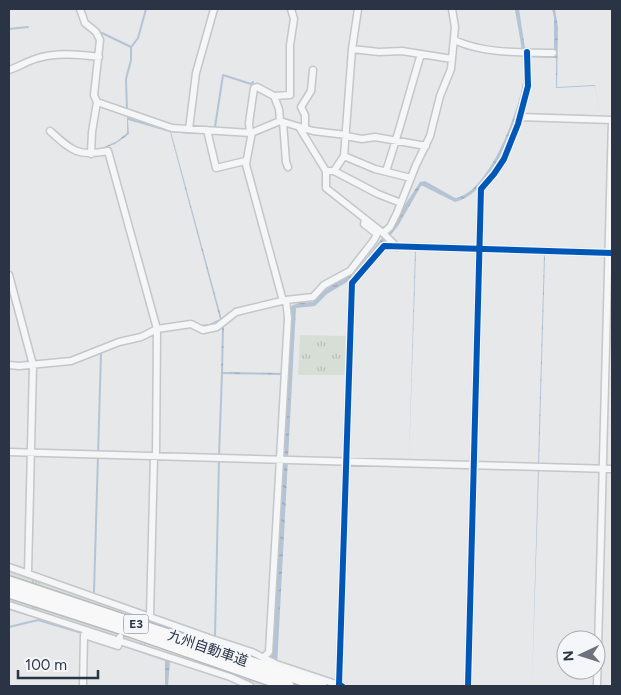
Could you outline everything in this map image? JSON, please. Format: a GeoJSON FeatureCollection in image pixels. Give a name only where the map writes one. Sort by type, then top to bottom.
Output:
{"type":"FeatureCollection","features":[{"type":"Feature","properties":{"kind":"highway","name":"九州自動車道"},"geometry":{"type":"LineString","coordinates":[[9,582],[321,686]]}},
{"type":"Feature","properties":{"kind":"highway","name":"九州自動車道"},"geometry":{"type":"LineString","coordinates":[[9,592],[133,632],[262,667],[288,686]]}},
{"type":"Feature","properties":{"kind":"street"},"geometry":{"type":"LineString","coordinates":[[80,9],[85,23],[96,32],[100,40],[94,95],[97,102],[92,132],[91,154]]}},
{"type":"Feature","properties":{"kind":"street"},"geometry":{"type":"LineString","coordinates":[[189,129],[196,73],[214,9]]}},
{"type":"Feature","properties":{"kind":"street"},"geometry":{"type":"LineString","coordinates":[[262,667],[269,652],[288,318],[246,164],[251,132],[249,123],[254,88],[257,87],[274,96],[290,95],[290,45],[294,19],[291,9]]}},
{"type":"Feature","properties":{"kind":"street"},"geometry":{"type":"LineString","coordinates":[[334,171],[344,156],[352,50],[358,9]]}},
{"type":"Feature","properties":{"kind":"street"},"geometry":{"type":"LineString","coordinates":[[383,233],[390,227],[430,136],[452,59],[455,27],[452,9]]}},
{"type":"Feature","properties":{"kind":"street"},"geometry":{"type":"LineString","coordinates":[[454,40],[467,46],[490,51],[553,53]]}},
{"type":"Feature","properties":{"kind":"street"},"geometry":{"type":"LineString","coordinates":[[352,50],[402,51],[452,59]]}},
{"type":"Feature","properties":{"kind":"street"},"geometry":{"type":"LineString","coordinates":[[468,686],[481,190],[504,158],[519,117],[528,86],[525,52]]}},
{"type":"Feature","properties":{"kind":"street"},"geometry":{"type":"LineString","coordinates":[[9,70],[37,58],[54,55],[75,54],[99,58]]}},
{"type":"Feature","properties":{"kind":"street"},"geometry":{"type":"LineString","coordinates":[[386,171],[397,140],[404,107],[421,54]]}},
{"type":"Feature","properties":{"kind":"street"},"geometry":{"type":"LineString","coordinates":[[313,70],[311,91],[301,107],[305,115],[302,128],[326,171],[326,188],[383,233],[397,247]]}},
{"type":"Feature","properties":{"kind":"street"},"geometry":{"type":"LineString","coordinates":[[274,96],[282,121],[288,167]]}},
{"type":"Feature","properties":{"kind":"street"},"geometry":{"type":"LineString","coordinates":[[97,102],[172,128],[251,132],[282,121],[313,131],[362,138],[374,137],[397,140],[426,146]]}},
{"type":"Feature","properties":{"kind":"street"},"geometry":{"type":"LineString","coordinates":[[519,117],[612,120],[611,253],[596,686]]}},
{"type":"Feature","properties":{"kind":"street"},"geometry":{"type":"LineString","coordinates":[[207,130],[216,168],[245,161],[246,164]]}},
{"type":"Feature","properties":{"kind":"street"},"geometry":{"type":"LineString","coordinates":[[50,131],[69,148],[86,154],[108,151],[157,329],[150,616]]}},
{"type":"Feature","properties":{"kind":"street"},"geometry":{"type":"LineString","coordinates":[[344,156],[375,169],[411,178]]}},
{"type":"Feature","properties":{"kind":"street"},"geometry":{"type":"LineString","coordinates":[[326,171],[334,171],[378,194],[401,203]]}},
{"type":"Feature","properties":{"kind":"street"},"geometry":{"type":"LineString","coordinates":[[9,365],[33,365],[71,361],[119,342],[142,337],[157,329],[191,324],[203,330],[217,327],[236,312],[296,298],[313,296],[324,285],[350,270],[374,240],[377,234],[364,224],[366,219]]}},
{"type":"Feature","properties":{"kind":"street"},"geometry":{"type":"LineString","coordinates":[[262,667],[276,664],[336,685],[352,283],[384,246],[611,253]]}},
{"type":"Feature","properties":{"kind":"street"},"geometry":{"type":"LineString","coordinates":[[9,275],[33,365],[28,573]]}},
{"type":"Feature","properties":{"kind":"street"},"geometry":{"type":"LineString","coordinates":[[9,452],[612,469]]}},
{"type":"Feature","properties":{"kind":"street"},"geometry":{"type":"LineString","coordinates":[[9,568],[28,573],[128,612],[150,616],[212,640],[252,652],[262,667]]}},
{"type":"Feature","properties":{"kind":"street"},"geometry":{"type":"LineString","coordinates":[[9,605],[120,637],[250,686]]}},
{"type":"Feature","properties":{"kind":"street"},"geometry":{"type":"LineString","coordinates":[[83,686],[84,635],[118,646],[120,637]]}},
{"type":"Feature","properties":{"kind":"green space"},"geometry":{"type":"Polygon","coordinates":[[[300,335],[347,336],[345,375],[298,375],[300,335]]]}},
{"type":"Feature","properties":{"kind":"green space"},"geometry":{"type":"Polygon","coordinates":[[[9,569],[126,611],[121,612],[9,576],[9,569]]]}},
{"type":"Feature","properties":{"kind":"green space"},"geometry":{"type":"Polygon","coordinates":[[[9,599],[119,634],[117,638],[9,604],[9,599]]]}},
{"type":"Feature","properties":{"kind":"green space"},"geometry":{"type":"Polygon","coordinates":[[[134,613],[247,652],[261,659],[259,661],[130,615],[134,613]]]}},
{"type":"Feature","properties":{"kind":"green space"},"geometry":{"type":"Polygon","coordinates":[[[123,636],[265,684],[264,686],[251,685],[234,676],[124,639],[123,636]]]}},
{"type":"Feature","properties":{"kind":"water"},"geometry":{"type":"Polygon","coordinates":[[[515,9],[519,9],[526,55],[554,55],[554,17],[552,9],[555,9],[558,27],[557,87],[595,85],[600,117],[595,86],[556,88],[556,58],[526,57],[526,80],[519,113],[503,151],[482,184],[469,196],[455,202],[421,186],[398,226],[352,279],[327,294],[315,306],[296,308],[277,667],[269,658],[289,307],[298,303],[313,302],[325,290],[358,268],[387,232],[420,182],[425,181],[455,198],[467,193],[479,182],[500,149],[515,112],[523,82],[524,73],[515,9]]]}},
{"type":"Feature","properties":{"kind":"water"},"geometry":{"type":"Polygon","coordinates":[[[127,117],[170,131],[205,133],[171,132],[222,320],[209,325],[199,325],[209,324],[220,319],[170,132],[128,120],[129,134],[115,144],[98,150],[117,141],[127,133],[127,117]]]}},
{"type":"Feature","properties":{"kind":"water"},"geometry":{"type":"Polygon","coordinates":[[[415,251],[416,251],[409,461],[415,251]]]}},
{"type":"Feature","properties":{"kind":"water"},"geometry":{"type":"Polygon","coordinates":[[[544,255],[545,255],[538,465],[544,255]]]}},
{"type":"Feature","properties":{"kind":"water"},"geometry":{"type":"Polygon","coordinates":[[[222,327],[224,327],[223,372],[281,373],[281,375],[221,374],[222,327]]]}},
{"type":"Feature","properties":{"kind":"water"},"geometry":{"type":"Polygon","coordinates":[[[538,469],[539,469],[532,686],[538,469]]]}},
{"type":"Feature","properties":{"kind":"water"},"geometry":{"type":"Polygon","coordinates":[[[9,607],[168,659],[170,661],[168,686],[165,686],[165,661],[82,632],[9,610],[9,607]]]}},
{"type":"Feature","properties":{"kind":"waterway"},"geometry":{"type":"LineString","coordinates":[[132,46],[138,38],[146,9]]}},
{"type":"Feature","properties":{"kind":"waterway"},"geometry":{"type":"LineString","coordinates":[[9,29],[28,27]]}},
{"type":"Feature","properties":{"kind":"waterway"},"geometry":{"type":"LineString","coordinates":[[102,33],[131,47],[131,60],[126,79],[127,110]]}},
{"type":"Feature","properties":{"kind":"waterway"},"geometry":{"type":"LineString","coordinates":[[465,48],[488,53]]}},
{"type":"Feature","properties":{"kind":"waterway"},"geometry":{"type":"LineString","coordinates":[[215,127],[223,75],[251,84],[253,82]]}},
{"type":"Feature","properties":{"kind":"waterway"},"geometry":{"type":"LineString","coordinates":[[9,287],[24,343]]}},
{"type":"Feature","properties":{"kind":"waterway"},"geometry":{"type":"LineString","coordinates":[[600,465],[604,323]]}},
{"type":"Feature","properties":{"kind":"waterway"},"geometry":{"type":"LineString","coordinates":[[94,592],[101,353]]}},
{"type":"Feature","properties":{"kind":"waterway"},"geometry":{"type":"LineString","coordinates":[[21,363],[28,360]]}},
{"type":"Feature","properties":{"kind":"waterway"},"geometry":{"type":"LineString","coordinates":[[219,456],[222,373]]}},
{"type":"Feature","properties":{"kind":"waterway"},"geometry":{"type":"LineString","coordinates":[[215,635],[219,460]]}},
{"type":"Feature","properties":{"kind":"waterway"},"geometry":{"type":"LineString","coordinates":[[9,627],[38,620],[82,633]]}},
{"type":"Feature","properties":{"kind":"cycle path"},"geometry":{"type":"LineString","coordinates":[[468,686],[481,189],[504,159],[518,124],[528,86],[527,52]]}},
{"type":"Feature","properties":{"kind":"cycle path"},"geometry":{"type":"LineString","coordinates":[[342,686],[339,685],[352,283],[384,246],[612,253]]}}]}
